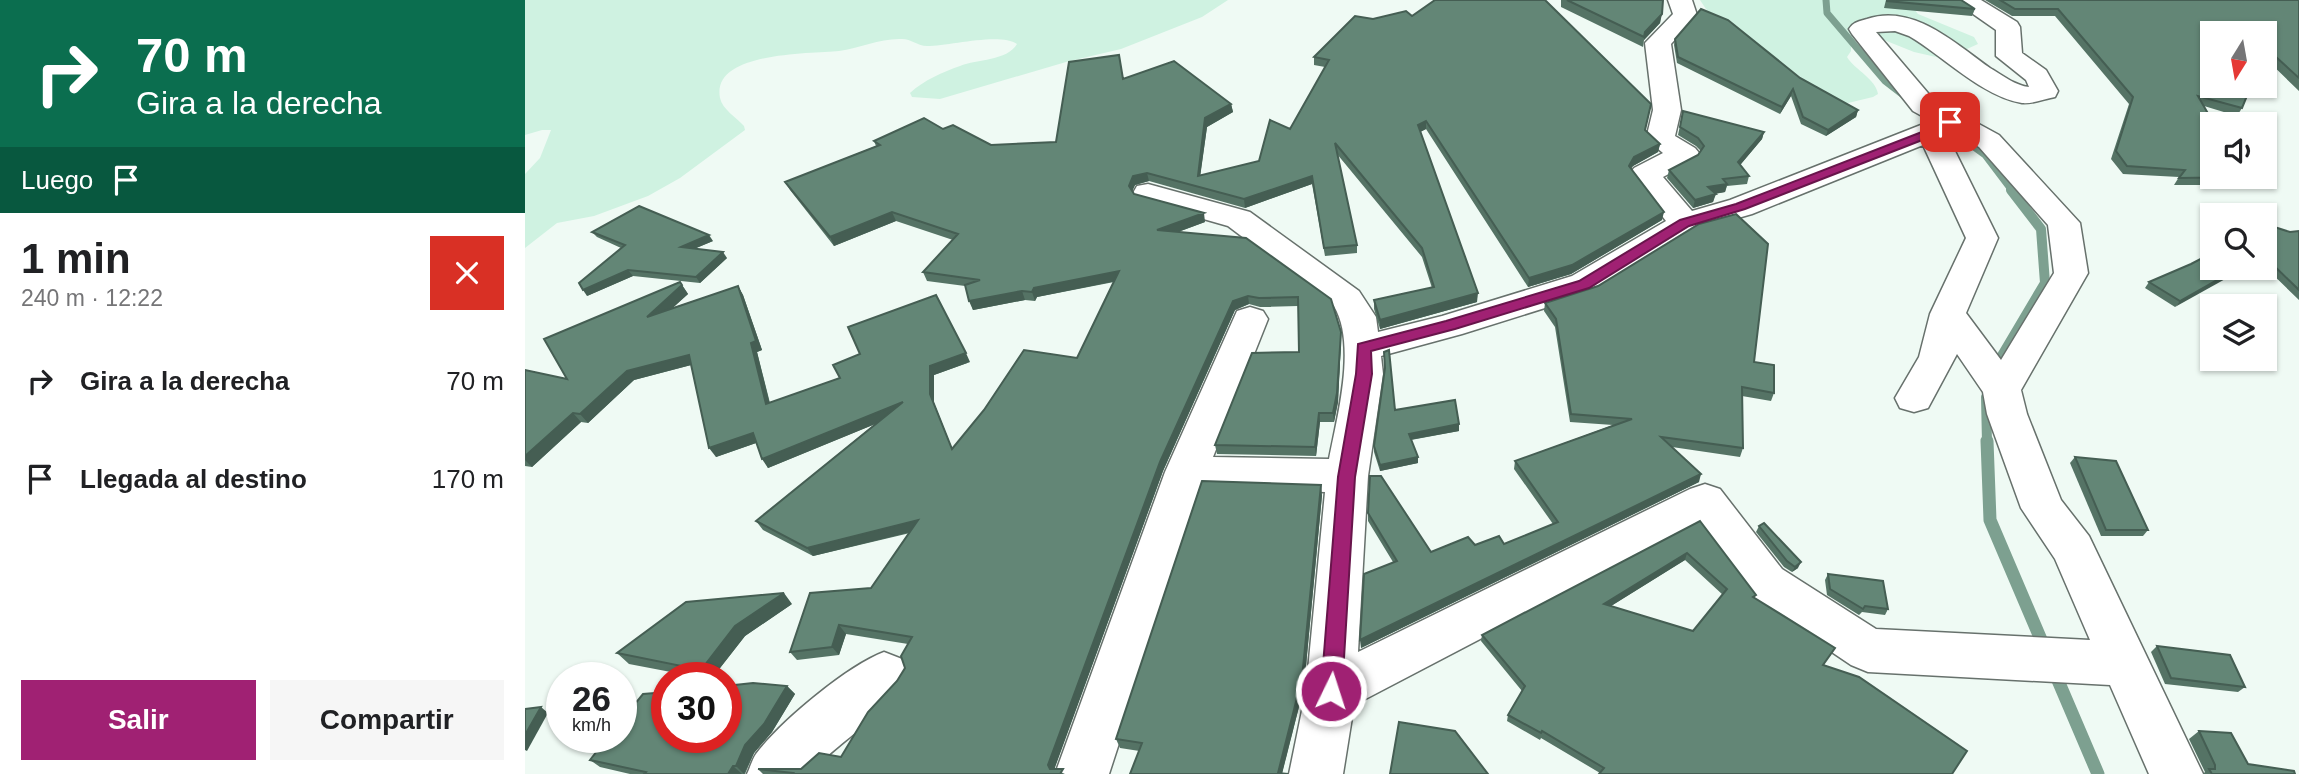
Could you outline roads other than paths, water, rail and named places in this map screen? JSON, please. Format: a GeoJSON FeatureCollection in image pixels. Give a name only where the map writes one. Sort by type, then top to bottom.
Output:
{"type":"FeatureCollection","features":[{"type":"Feature","properties":{"kind":"street"},"geometry":{"type":"LineString","coordinates":[[1680,0],[1685,15],[1658,43],[1667,110],[1660,139],[1685,153],[1645,174],[1685,223]]}},
{"type":"Feature","properties":{"kind":"street"},"geometry":{"type":"LineString","coordinates":[[1914,398],[1938,358],[1948,314],[1982,237],[1940,127],[1861,29],[1873,22],[1898,22],[1916,28],[1990,81],[2024,95],[2045,91],[2037,76],[2009,56],[2008,27],[1965,0]]}},
{"type":"Feature","properties":{"kind":"street"},"geometry":{"type":"LineString","coordinates":[[1363,348],[1449,326],[1584,285],[1685,223],[1741,207],[1940,127],[1989,141],[2064,223],[2071,273],[2002,390]]}},
{"type":"Feature","properties":{"kind":"street"},"geometry":{"type":"LineString","coordinates":[[1148,193],[1239,219],[1347,299],[1358,317],[1364,374],[1347,477],[1331,691],[1315,774]]}},
{"type":"Feature","properties":{"kind":"street"},"geometry":{"type":"LineString","coordinates":[[1948,314],[2002,390],[2007,414],[2043,508],[2073,549],[2176,774]]}},
{"type":"Feature","properties":{"kind":"street"},"geometry":{"type":"LineString","coordinates":[[1082,774],[1187,472],[1250,319]]}},
{"type":"Feature","properties":{"kind":"street"},"geometry":{"type":"LineString","coordinates":[[1187,472],[1347,477]]}},
{"type":"Feature","properties":{"kind":"street"},"geometry":{"type":"LineString","coordinates":[[1331,691],[1705,501],[1766,583],[1868,650],[2127,664]]}},
{"type":"Feature","properties":{"kind":"street"},"geometry":{"type":"LineString","coordinates":[[774,774],[807,737],[884,675]]}},
{"type":"Feature","properties":{"kind":"waterway"},"geometry":{"type":"LineString","coordinates":[[1826,0],[1827,13],[1885,81],[1907,98]]}},
{"type":"Feature","properties":{"kind":"waterway"},"geometry":{"type":"LineString","coordinates":[[1945,126],[1985,155],[2013,192]]}},
{"type":"Feature","properties":{"kind":"waterway"},"geometry":{"type":"LineString","coordinates":[[1994,369],[2045,283],[2041,229],[2011,190]]}},
{"type":"Feature","properties":{"kind":"waterway"},"geometry":{"type":"LineString","coordinates":[[1986,397],[1987,443]]}},
{"type":"Feature","properties":{"kind":"waterway"},"geometry":{"type":"LineString","coordinates":[[1987,441],[1990,520],[2045,649]]}},
{"type":"Feature","properties":{"kind":"waterway"},"geometry":{"type":"LineString","coordinates":[[2054,671],[2098,774]]}}]}
